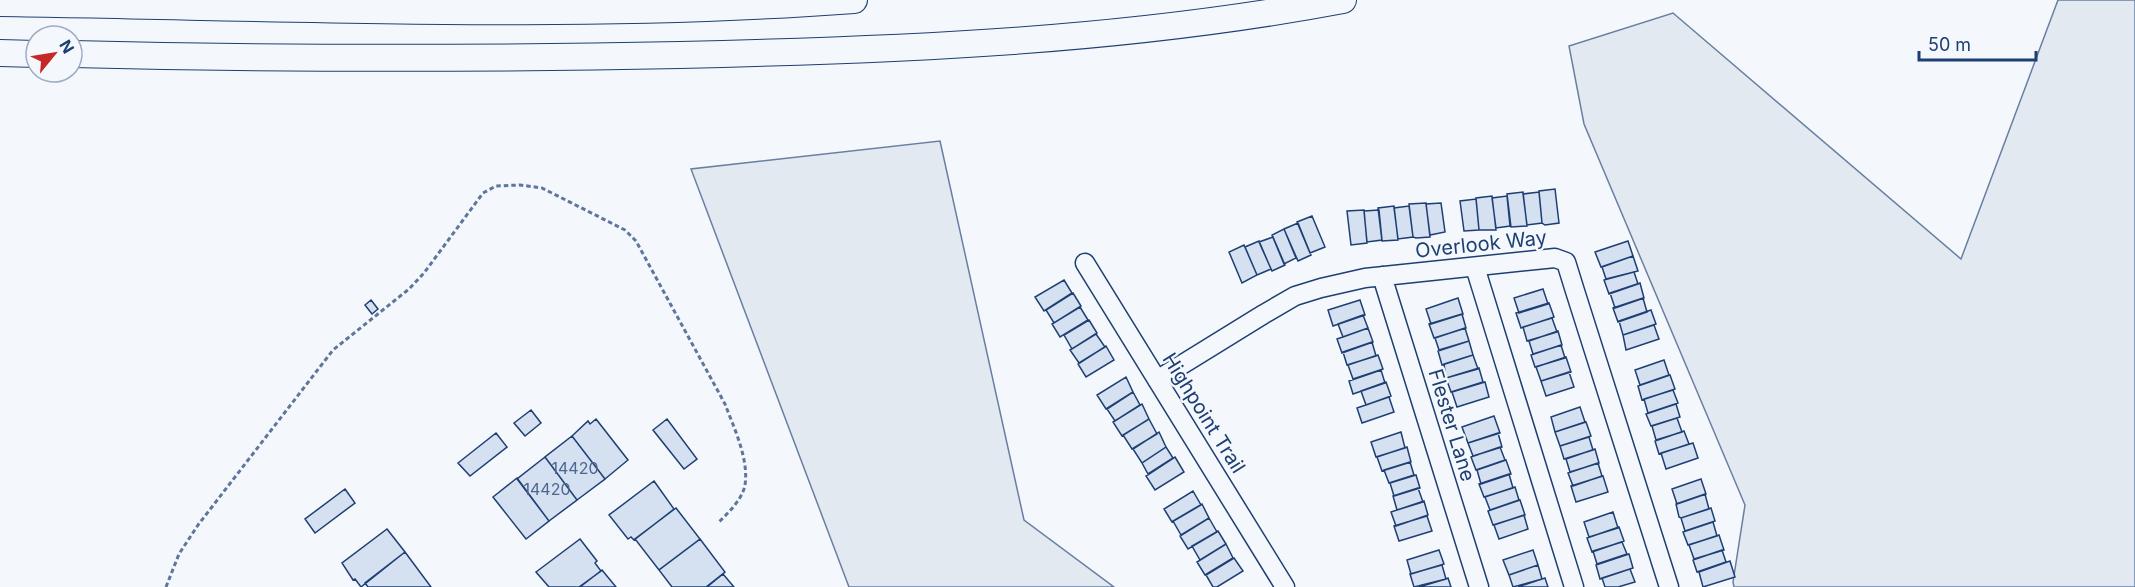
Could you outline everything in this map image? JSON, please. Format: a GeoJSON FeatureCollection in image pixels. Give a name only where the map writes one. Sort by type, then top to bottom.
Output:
{"type":"FeatureCollection","features":[{"type":"Feature","properties":{"kind":"highway"},"geometry":{"type":"LineString","coordinates":[[0,3],[134,2],[430,10],[574,11],[688,9],[854,0]]}},
{"type":"Feature","properties":{"kind":"highway"},"geometry":{"type":"LineString","coordinates":[[84,54],[254,58],[477,58],[873,50],[1014,42],[1152,29],[1343,0]]}},
{"type":"Feature","properties":{"kind":"highway"},"geometry":{"type":"LineString","coordinates":[[0,53],[24,54]]}},
{"type":"Feature","properties":{"kind":"street","name":"Overlook Way"},"geometry":{"type":"LineString","coordinates":[[1157,380],[1295,296],[1344,281],[1555,258],[1566,262],[1669,587]]}},
{"type":"Feature","properties":{"kind":"street","name":"Highpoint Trail"},"geometry":{"type":"LineString","coordinates":[[1085,263],[1285,587]]}},
{"type":"Feature","properties":{"kind":"street"},"geometry":{"type":"LineString","coordinates":[[1475,267],[1574,587]]}},
{"type":"Feature","properties":{"kind":"street","name":"Flester Lane"},"geometry":{"type":"LineString","coordinates":[[1382,276],[1479,587]]}},
{"type":"Feature","properties":{"kind":"path"},"geometry":{"type":"LineString","coordinates":[[165,587],[179,554],[198,525],[333,350],[409,290],[483,193],[496,186],[520,185],[542,188],[625,230],[636,241],[725,404],[745,467],[745,487],[733,507],[718,523]]}},
{"type":"Feature","properties":{"kind":"shaded area"},"geometry":{"type":"Polygon","coordinates":[[[2058,0],[2135,0],[2135,587],[1734,587],[1745,505],[1584,124],[1569,46],[1673,13],[1961,259],[2058,0]]]}},
{"type":"Feature","properties":{"kind":"shaded area"},"geometry":{"type":"Polygon","coordinates":[[[940,141],[1024,520],[1114,587],[849,587],[691,169],[940,141]]]}},
{"type":"Feature","properties":{"kind":"building"},"geometry":{"type":"Polygon","coordinates":[[[1555,189],[1559,223],[1545,225],[1542,223],[1539,191],[1555,189]]]}},
{"type":"Feature","properties":{"kind":"building"},"geometry":{"type":"Polygon","coordinates":[[[1523,192],[1527,226],[1511,227],[1507,194],[1523,192]]]}},
{"type":"Feature","properties":{"kind":"building"},"geometry":{"type":"Polygon","coordinates":[[[1539,192],[1542,223],[1527,225],[1523,194],[1539,192]]]}},
{"type":"Feature","properties":{"kind":"building"},"geometry":{"type":"Polygon","coordinates":[[[1492,196],[1496,230],[1479,230],[1476,198],[1492,196]]]}},
{"type":"Feature","properties":{"kind":"building"},"geometry":{"type":"Polygon","coordinates":[[[1507,196],[1510,226],[1496,228],[1492,198],[1507,196]]]}},
{"type":"Feature","properties":{"kind":"building"},"geometry":{"type":"Polygon","coordinates":[[[1476,199],[1479,230],[1464,231],[1460,201],[1476,199]]]}},
{"type":"Feature","properties":{"kind":"building"},"geometry":{"type":"Polygon","coordinates":[[[1426,203],[1430,237],[1413,237],[1409,204],[1426,203]]]}},
{"type":"Feature","properties":{"kind":"building"},"geometry":{"type":"Polygon","coordinates":[[[1441,203],[1445,232],[1430,235],[1426,204],[1441,203]]]}},
{"type":"Feature","properties":{"kind":"building"},"geometry":{"type":"Polygon","coordinates":[[[1394,206],[1398,240],[1382,241],[1378,208],[1394,206]]]}},
{"type":"Feature","properties":{"kind":"building"},"geometry":{"type":"Polygon","coordinates":[[[1409,206],[1413,237],[1398,239],[1394,208],[1409,206]]]}},
{"type":"Feature","properties":{"kind":"building"},"geometry":{"type":"Polygon","coordinates":[[[1364,210],[1367,243],[1351,245],[1347,211],[1364,210]]]}},
{"type":"Feature","properties":{"kind":"building"},"geometry":{"type":"Polygon","coordinates":[[[1379,210],[1382,240],[1367,242],[1364,211],[1379,210]]]}},
{"type":"Feature","properties":{"kind":"building"},"geometry":{"type":"Polygon","coordinates":[[[1312,216],[1325,247],[1310,253],[1297,222],[1312,216]]]}},
{"type":"Feature","properties":{"kind":"building"},"geometry":{"type":"Polygon","coordinates":[[[1298,223],[1311,255],[1298,261],[1284,229],[1298,223]]]}},
{"type":"Feature","properties":{"kind":"building"},"geometry":{"type":"Polygon","coordinates":[[[1284,229],[1296,258],[1284,264],[1272,235],[1284,229]]]}},
{"type":"Feature","properties":{"kind":"building"},"geometry":{"type":"Polygon","coordinates":[[[1273,237],[1285,265],[1272,271],[1259,242],[1273,237]]]}},
{"type":"Feature","properties":{"kind":"building"},"geometry":{"type":"Polygon","coordinates":[[[1259,241],[1271,269],[1257,275],[1245,247],[1259,241]]]}},
{"type":"Feature","properties":{"kind":"building"},"geometry":{"type":"Polygon","coordinates":[[[1628,241],[1633,256],[1601,267],[1595,252],[1628,241]]]}},
{"type":"Feature","properties":{"kind":"building"},"geometry":{"type":"Polygon","coordinates":[[[1244,245],[1257,275],[1242,283],[1229,252],[1244,245]]]}},
{"type":"Feature","properties":{"kind":"building"},"geometry":{"type":"Polygon","coordinates":[[[1633,256],[1638,271],[1606,279],[1602,267],[1633,256]]]}},
{"type":"Feature","properties":{"kind":"building"},"geometry":{"type":"Polygon","coordinates":[[[1634,272],[1638,284],[1609,294],[1604,280],[1634,272]]]}},
{"type":"Feature","properties":{"kind":"building"},"geometry":{"type":"Polygon","coordinates":[[[1064,280],[1072,293],[1044,311],[1035,297],[1064,280]]]}},
{"type":"Feature","properties":{"kind":"building"},"geometry":{"type":"Polygon","coordinates":[[[1640,283],[1644,298],[1615,308],[1610,293],[1640,283]]]}},
{"type":"Feature","properties":{"kind":"building"},"geometry":{"type":"Polygon","coordinates":[[[1543,289],[1548,304],[1519,313],[1514,298],[1543,289]]]}},
{"type":"Feature","properties":{"kind":"building"},"geometry":{"type":"Polygon","coordinates":[[[1073,293],[1081,306],[1054,323],[1046,310],[1073,293]]]}},
{"type":"Feature","properties":{"kind":"building"},"geometry":{"type":"Polygon","coordinates":[[[1458,298],[1463,314],[1431,324],[1426,309],[1458,298]]]}},
{"type":"Feature","properties":{"kind":"building"},"geometry":{"type":"Polygon","coordinates":[[[1643,298],[1647,312],[1618,322],[1613,308],[1643,298]]]}},
{"type":"Feature","properties":{"kind":"building"},"geometry":{"type":"Polygon","coordinates":[[[371,300],[378,309],[372,314],[365,305],[371,300]]]}},
{"type":"Feature","properties":{"kind":"building"},"geometry":{"type":"Polygon","coordinates":[[[1360,300],[1365,315],[1333,326],[1328,310],[1360,300]]]}},
{"type":"Feature","properties":{"kind":"building"},"geometry":{"type":"Polygon","coordinates":[[[1549,303],[1554,317],[1521,328],[1516,313],[1549,303]]]}},
{"type":"Feature","properties":{"kind":"building"},"geometry":{"type":"Polygon","coordinates":[[[1080,307],[1088,320],[1060,337],[1052,324],[1080,307]]]}},
{"type":"Feature","properties":{"kind":"building"},"geometry":{"type":"Polygon","coordinates":[[[1651,310],[1656,324],[1623,335],[1619,321],[1651,310]]]}},
{"type":"Feature","properties":{"kind":"building"},"geometry":{"type":"Polygon","coordinates":[[[1462,314],[1466,328],[1434,338],[1429,324],[1462,314]]]}},
{"type":"Feature","properties":{"kind":"building"},"geometry":{"type":"Polygon","coordinates":[[[1363,315],[1368,328],[1343,337],[1338,324],[1363,315]]]}},
{"type":"Feature","properties":{"kind":"building"},"geometry":{"type":"Polygon","coordinates":[[[1552,318],[1557,332],[1527,341],[1523,327],[1552,318]]]}},
{"type":"Feature","properties":{"kind":"building"},"geometry":{"type":"Polygon","coordinates":[[[1089,320],[1097,333],[1072,349],[1064,335],[1089,320]]]}},
{"type":"Feature","properties":{"kind":"building"},"geometry":{"type":"Polygon","coordinates":[[[1654,325],[1659,339],[1626,350],[1623,335],[1654,325]]]}},
{"type":"Feature","properties":{"kind":"building"},"geometry":{"type":"Polygon","coordinates":[[[1368,328],[1373,342],[1342,353],[1337,339],[1368,328]]]}},
{"type":"Feature","properties":{"kind":"building"},"geometry":{"type":"Polygon","coordinates":[[[1465,328],[1469,341],[1439,350],[1435,338],[1465,328]]]}},
{"type":"Feature","properties":{"kind":"building"},"geometry":{"type":"Polygon","coordinates":[[[1558,331],[1562,345],[1533,354],[1529,341],[1558,331]]]}},
{"type":"Feature","properties":{"kind":"building"},"geometry":{"type":"Polygon","coordinates":[[[1096,334],[1105,347],[1079,363],[1070,350],[1096,334]]]}},
{"type":"Feature","properties":{"kind":"building"},"geometry":{"type":"Polygon","coordinates":[[[1469,341],[1473,355],[1442,365],[1438,351],[1469,341]]]}},
{"type":"Feature","properties":{"kind":"building"},"geometry":{"type":"Polygon","coordinates":[[[1372,342],[1376,356],[1347,365],[1343,352],[1372,342]]]}},
{"type":"Feature","properties":{"kind":"building"},"geometry":{"type":"Polygon","coordinates":[[[1561,345],[1565,358],[1535,367],[1531,355],[1561,345]]]}},
{"type":"Feature","properties":{"kind":"building"},"geometry":{"type":"Polygon","coordinates":[[[1106,346],[1114,360],[1086,377],[1078,364],[1106,346]]]}},
{"type":"Feature","properties":{"kind":"building"},"geometry":{"type":"Polygon","coordinates":[[[1378,355],[1383,369],[1353,379],[1348,365],[1378,355]]]}},
{"type":"Feature","properties":{"kind":"building"},"geometry":{"type":"Polygon","coordinates":[[[1473,355],[1478,369],[1446,378],[1444,364],[1473,355]]]}},
{"type":"Feature","properties":{"kind":"building"},"geometry":{"type":"Polygon","coordinates":[[[1566,357],[1571,372],[1541,381],[1536,367],[1566,357]]]}},
{"type":"Feature","properties":{"kind":"building"},"geometry":{"type":"Polygon","coordinates":[[[1664,360],[1669,375],[1640,385],[1635,370],[1664,360]]]}},
{"type":"Feature","properties":{"kind":"building"},"geometry":{"type":"Polygon","coordinates":[[[1479,368],[1483,382],[1451,392],[1446,378],[1479,368]]]}},
{"type":"Feature","properties":{"kind":"building"},"geometry":{"type":"Polygon","coordinates":[[[1381,370],[1385,383],[1353,394],[1349,381],[1381,370]]]}},
{"type":"Feature","properties":{"kind":"building"},"geometry":{"type":"Polygon","coordinates":[[[1569,372],[1574,387],[1546,396],[1541,381],[1569,372]]]}},
{"type":"Feature","properties":{"kind":"building"},"geometry":{"type":"Polygon","coordinates":[[[1670,375],[1675,389],[1642,400],[1638,386],[1670,375]]]}},
{"type":"Feature","properties":{"kind":"building"},"geometry":{"type":"Polygon","coordinates":[[[1126,377],[1133,392],[1106,409],[1097,395],[1126,377]]]}},
{"type":"Feature","properties":{"kind":"building"},"geometry":{"type":"Polygon","coordinates":[[[1386,382],[1391,396],[1366,405],[1361,391],[1386,382]]]}},
{"type":"Feature","properties":{"kind":"building"},"geometry":{"type":"Polygon","coordinates":[[[1485,382],[1489,397],[1457,407],[1452,392],[1485,382]]]}},
{"type":"Feature","properties":{"kind":"building"},"geometry":{"type":"Polygon","coordinates":[[[1673,390],[1678,403],[1648,413],[1644,399],[1673,390]]]}},
{"type":"Feature","properties":{"kind":"building"},"geometry":{"type":"Polygon","coordinates":[[[1133,392],[1140,405],[1115,421],[1107,409],[1133,392]]]}},
{"type":"Feature","properties":{"kind":"building"},"geometry":{"type":"Polygon","coordinates":[[[1389,397],[1394,412],[1362,423],[1357,408],[1389,397]]]}},
{"type":"Feature","properties":{"kind":"building"},"geometry":{"type":"Polygon","coordinates":[[[1142,404],[1149,419],[1122,436],[1113,422],[1142,404]]]}},
{"type":"Feature","properties":{"kind":"building"},"geometry":{"type":"Polygon","coordinates":[[[1676,404],[1680,417],[1651,426],[1646,414],[1676,404]]]}},
{"type":"Feature","properties":{"kind":"building"},"geometry":{"type":"Polygon","coordinates":[[[1580,407],[1585,422],[1555,432],[1551,417],[1580,407]]]}},
{"type":"Feature","properties":{"kind":"building"},"geometry":{"type":"Polygon","coordinates":[[[531,410],[541,423],[525,436],[514,423],[531,410]]]}},
{"type":"Feature","properties":{"kind":"building"},"geometry":{"type":"Polygon","coordinates":[[[1494,416],[1500,433],[1468,443],[1462,427],[1494,416]]]}},
{"type":"Feature","properties":{"kind":"building"},"geometry":{"type":"Polygon","coordinates":[[[1677,418],[1682,432],[1656,440],[1652,426],[1677,418]]]}},
{"type":"Feature","properties":{"kind":"building"},"geometry":{"type":"Polygon","coordinates":[[[596,419],[628,460],[605,479],[572,436],[588,421],[590,424],[596,419]]]}},
{"type":"Feature","properties":{"kind":"building"},"geometry":{"type":"Polygon","coordinates":[[[667,419],[697,459],[684,469],[653,430],[667,419]]]}},
{"type":"Feature","properties":{"kind":"building"},"geometry":{"type":"Polygon","coordinates":[[[1149,419],[1157,434],[1132,449],[1123,435],[1149,419]]]}},
{"type":"Feature","properties":{"kind":"building"},"geometry":{"type":"Polygon","coordinates":[[[1586,422],[1591,436],[1560,446],[1555,432],[1586,422]]]}},
{"type":"Feature","properties":{"kind":"building"},"geometry":{"type":"Polygon","coordinates":[[[1684,431],[1689,444],[1659,454],[1655,441],[1684,431]]]}},
{"type":"Feature","properties":{"kind":"building"},"geometry":{"type":"Polygon","coordinates":[[[1159,432],[1166,447],[1142,463],[1133,449],[1159,432]]]}},
{"type":"Feature","properties":{"kind":"building"},"geometry":{"type":"Polygon","coordinates":[[[1401,432],[1405,448],[1376,457],[1371,442],[1401,432]]]}},
{"type":"Feature","properties":{"kind":"building"},"geometry":{"type":"Polygon","coordinates":[[[496,433],[507,447],[470,476],[458,463],[496,433]]]}},
{"type":"Feature","properties":{"kind":"building"},"geometry":{"type":"Polygon","coordinates":[[[1498,433],[1502,447],[1473,456],[1468,443],[1498,433]]]}},
{"type":"Feature","properties":{"kind":"building"},"geometry":{"type":"Polygon","coordinates":[[[572,436],[605,479],[577,500],[545,457],[572,436]]]}},
{"type":"Feature","properties":{"kind":"building"},"geometry":{"type":"Polygon","coordinates":[[[1589,437],[1593,450],[1564,459],[1560,446],[1589,437]]]}},
{"type":"Feature","properties":{"kind":"building"},"geometry":{"type":"Polygon","coordinates":[[[1693,443],[1698,458],[1666,469],[1661,453],[1693,443]]]}},
{"type":"Feature","properties":{"kind":"building"},"geometry":{"type":"Polygon","coordinates":[[[1166,447],[1173,458],[1148,474],[1142,463],[1166,447]]]}},
{"type":"Feature","properties":{"kind":"building"},"geometry":{"type":"Polygon","coordinates":[[[1407,447],[1411,462],[1382,471],[1377,457],[1407,447]]]}},
{"type":"Feature","properties":{"kind":"building"},"geometry":{"type":"Polygon","coordinates":[[[1500,447],[1505,460],[1476,470],[1471,457],[1500,447]]]}},
{"type":"Feature","properties":{"kind":"building"},"geometry":{"type":"Polygon","coordinates":[[[1595,449],[1599,463],[1570,472],[1566,459],[1595,449]]]}},
{"type":"Feature","properties":{"kind":"building"},"geometry":{"type":"Polygon","coordinates":[[[545,457],[577,500],[549,521],[517,479],[545,457]]]}},
{"type":"Feature","properties":{"kind":"building"},"geometry":{"type":"Polygon","coordinates":[[[1175,457],[1184,472],[1155,490],[1146,476],[1175,457]]]}},
{"type":"Feature","properties":{"kind":"building"},"geometry":{"type":"Polygon","coordinates":[[[1506,460],[1511,474],[1481,484],[1477,470],[1506,460]]]}},
{"type":"Feature","properties":{"kind":"building"},"geometry":{"type":"Polygon","coordinates":[[[1410,462],[1414,475],[1389,483],[1384,470],[1410,462]]]}},
{"type":"Feature","properties":{"kind":"building"},"geometry":{"type":"Polygon","coordinates":[[[1598,463],[1602,476],[1573,486],[1568,473],[1598,463]]]}},
{"type":"Feature","properties":{"kind":"building"},"geometry":{"type":"Polygon","coordinates":[[[1509,474],[1513,488],[1484,497],[1479,484],[1509,474]]]}},
{"type":"Feature","properties":{"kind":"building"},"geometry":{"type":"Polygon","coordinates":[[[1416,475],[1420,488],[1394,496],[1390,483],[1416,475]]]}},
{"type":"Feature","properties":{"kind":"building"},"geometry":{"type":"Polygon","coordinates":[[[1603,476],[1608,492],[1576,502],[1571,486],[1603,476]]]}},
{"type":"Feature","properties":{"kind":"building"},"geometry":{"type":"Polygon","coordinates":[[[517,478],[549,521],[526,539],[493,497],[517,478]]]}},
{"type":"Feature","properties":{"kind":"building"},"geometry":{"type":"Polygon","coordinates":[[[1701,479],[1706,494],[1677,504],[1672,489],[1701,479]]]}},
{"type":"Feature","properties":{"kind":"building"},"geometry":{"type":"Polygon","coordinates":[[[654,481],[674,509],[634,540],[631,537],[628,539],[609,515],[654,481]]]}},
{"type":"Feature","properties":{"kind":"building"},"geometry":{"type":"Polygon","coordinates":[[[1515,487],[1519,500],[1490,510],[1485,497],[1515,487]]]}},
{"type":"Feature","properties":{"kind":"building"},"geometry":{"type":"Polygon","coordinates":[[[1418,488],[1423,502],[1397,510],[1393,496],[1418,488]]]}},
{"type":"Feature","properties":{"kind":"building"},"geometry":{"type":"Polygon","coordinates":[[[345,489],[355,503],[315,533],[305,519],[345,489]]]}},
{"type":"Feature","properties":{"kind":"building"},"geometry":{"type":"Polygon","coordinates":[[[1193,491],[1201,505],[1172,522],[1164,509],[1193,491]]]}},
{"type":"Feature","properties":{"kind":"building"},"geometry":{"type":"Polygon","coordinates":[[[1705,494],[1709,509],[1679,517],[1676,504],[1705,494]]]}},
{"type":"Feature","properties":{"kind":"building"},"geometry":{"type":"Polygon","coordinates":[[[1520,500],[1525,515],[1493,525],[1488,511],[1520,500]]]}},
{"type":"Feature","properties":{"kind":"building"},"geometry":{"type":"Polygon","coordinates":[[[1424,501],[1428,515],[1396,526],[1391,512],[1424,501]]]}},
{"type":"Feature","properties":{"kind":"building"},"geometry":{"type":"Polygon","coordinates":[[[1202,504],[1209,518],[1181,535],[1173,521],[1202,504]]]}},
{"type":"Feature","properties":{"kind":"building"},"geometry":{"type":"Polygon","coordinates":[[[676,508],[700,539],[659,570],[635,539],[676,508]]]}},
{"type":"Feature","properties":{"kind":"building"},"geometry":{"type":"Polygon","coordinates":[[[1711,508],[1715,521],[1685,531],[1681,518],[1711,508]]]}},
{"type":"Feature","properties":{"kind":"building"},"geometry":{"type":"Polygon","coordinates":[[[1613,512],[1618,528],[1589,537],[1584,522],[1613,512]]]}},
{"type":"Feature","properties":{"kind":"building"},"geometry":{"type":"Polygon","coordinates":[[[1524,515],[1528,529],[1499,539],[1494,525],[1524,515]]]}},
{"type":"Feature","properties":{"kind":"building"},"geometry":{"type":"Polygon","coordinates":[[[1427,516],[1432,531],[1399,541],[1394,526],[1427,516]]]}},
{"type":"Feature","properties":{"kind":"building"},"geometry":{"type":"Polygon","coordinates":[[[1209,518],[1217,532],[1188,549],[1180,536],[1209,518]]]}},
{"type":"Feature","properties":{"kind":"building"},"geometry":{"type":"Polygon","coordinates":[[[1713,522],[1717,536],[1688,545],[1683,532],[1713,522]]]}},
{"type":"Feature","properties":{"kind":"building"},"geometry":{"type":"Polygon","coordinates":[[[1619,527],[1624,541],[1592,552],[1587,538],[1619,527]]]}},
{"type":"Feature","properties":{"kind":"building"},"geometry":{"type":"Polygon","coordinates":[[[387,529],[405,552],[361,587],[355,579],[353,580],[342,563],[387,529]]]}},
{"type":"Feature","properties":{"kind":"building"},"geometry":{"type":"Polygon","coordinates":[[[1218,531],[1226,544],[1200,560],[1192,546],[1218,531]]]}},
{"type":"Feature","properties":{"kind":"building"},"geometry":{"type":"Polygon","coordinates":[[[1719,535],[1724,550],[1694,559],[1689,545],[1719,535]]]}},
{"type":"Feature","properties":{"kind":"building"},"geometry":{"type":"Polygon","coordinates":[[[580,539],[597,561],[595,563],[601,571],[579,587],[549,587],[536,572],[580,539]]]}},
{"type":"Feature","properties":{"kind":"building"},"geometry":{"type":"Polygon","coordinates":[[[700,539],[725,572],[706,587],[672,587],[659,570],[700,539]]]}},
{"type":"Feature","properties":{"kind":"building"},"geometry":{"type":"Polygon","coordinates":[[[1622,542],[1627,554],[1597,564],[1593,551],[1622,542]]]}},
{"type":"Feature","properties":{"kind":"building"},"geometry":{"type":"Polygon","coordinates":[[[1226,544],[1233,558],[1205,575],[1197,562],[1226,544]]]}},
{"type":"Feature","properties":{"kind":"building"},"geometry":{"type":"Polygon","coordinates":[[[1439,550],[1444,564],[1411,574],[1407,560],[1439,550]]]}},
{"type":"Feature","properties":{"kind":"building"},"geometry":{"type":"Polygon","coordinates":[[[1533,550],[1538,565],[1509,575],[1503,560],[1533,550]]]}},
{"type":"Feature","properties":{"kind":"building"},"geometry":{"type":"Polygon","coordinates":[[[1722,550],[1726,562],[1697,572],[1693,560],[1722,550]]]}},
{"type":"Feature","properties":{"kind":"building"},"geometry":{"type":"Polygon","coordinates":[[[405,552],[431,587],[368,587],[365,583],[405,552]]]}},
{"type":"Feature","properties":{"kind":"building"},"geometry":{"type":"Polygon","coordinates":[[[1629,554],[1633,568],[1600,579],[1596,565],[1629,554]]]}},
{"type":"Feature","properties":{"kind":"building"},"geometry":{"type":"Polygon","coordinates":[[[1234,558],[1243,571],[1217,587],[1213,587],[1206,575],[1234,558]]]}},
{"type":"Feature","properties":{"kind":"building"},"geometry":{"type":"Polygon","coordinates":[[[1730,561],[1735,577],[1703,587],[1699,572],[1730,561]]]}},
{"type":"Feature","properties":{"kind":"building"},"geometry":{"type":"Polygon","coordinates":[[[1442,565],[1446,579],[1414,587],[1410,574],[1442,565]]]}},
{"type":"Feature","properties":{"kind":"building"},"geometry":{"type":"Polygon","coordinates":[[[1538,565],[1542,579],[1513,587],[1509,575],[1538,565]]]}},
{"type":"Feature","properties":{"kind":"building"},"geometry":{"type":"Polygon","coordinates":[[[1630,569],[1635,582],[1618,587],[1605,587],[1602,578],[1630,569]]]}},
{"type":"Feature","properties":{"kind":"building"},"geometry":{"type":"Polygon","coordinates":[[[602,570],[616,587],[580,587],[602,570]]]}},
{"type":"Feature","properties":{"kind":"building"},"geometry":{"type":"Polygon","coordinates":[[[723,574],[734,587],[707,587],[723,574]]]}},
{"type":"Feature","properties":{"kind":"building"},"geometry":{"type":"Polygon","coordinates":[[[1448,578],[1451,587],[1419,587],[1446,579],[1448,578]]]}},
{"type":"Feature","properties":{"kind":"building"},"geometry":{"type":"Polygon","coordinates":[[[1545,578],[1548,587],[1518,587],[1545,578]]]}}]}
